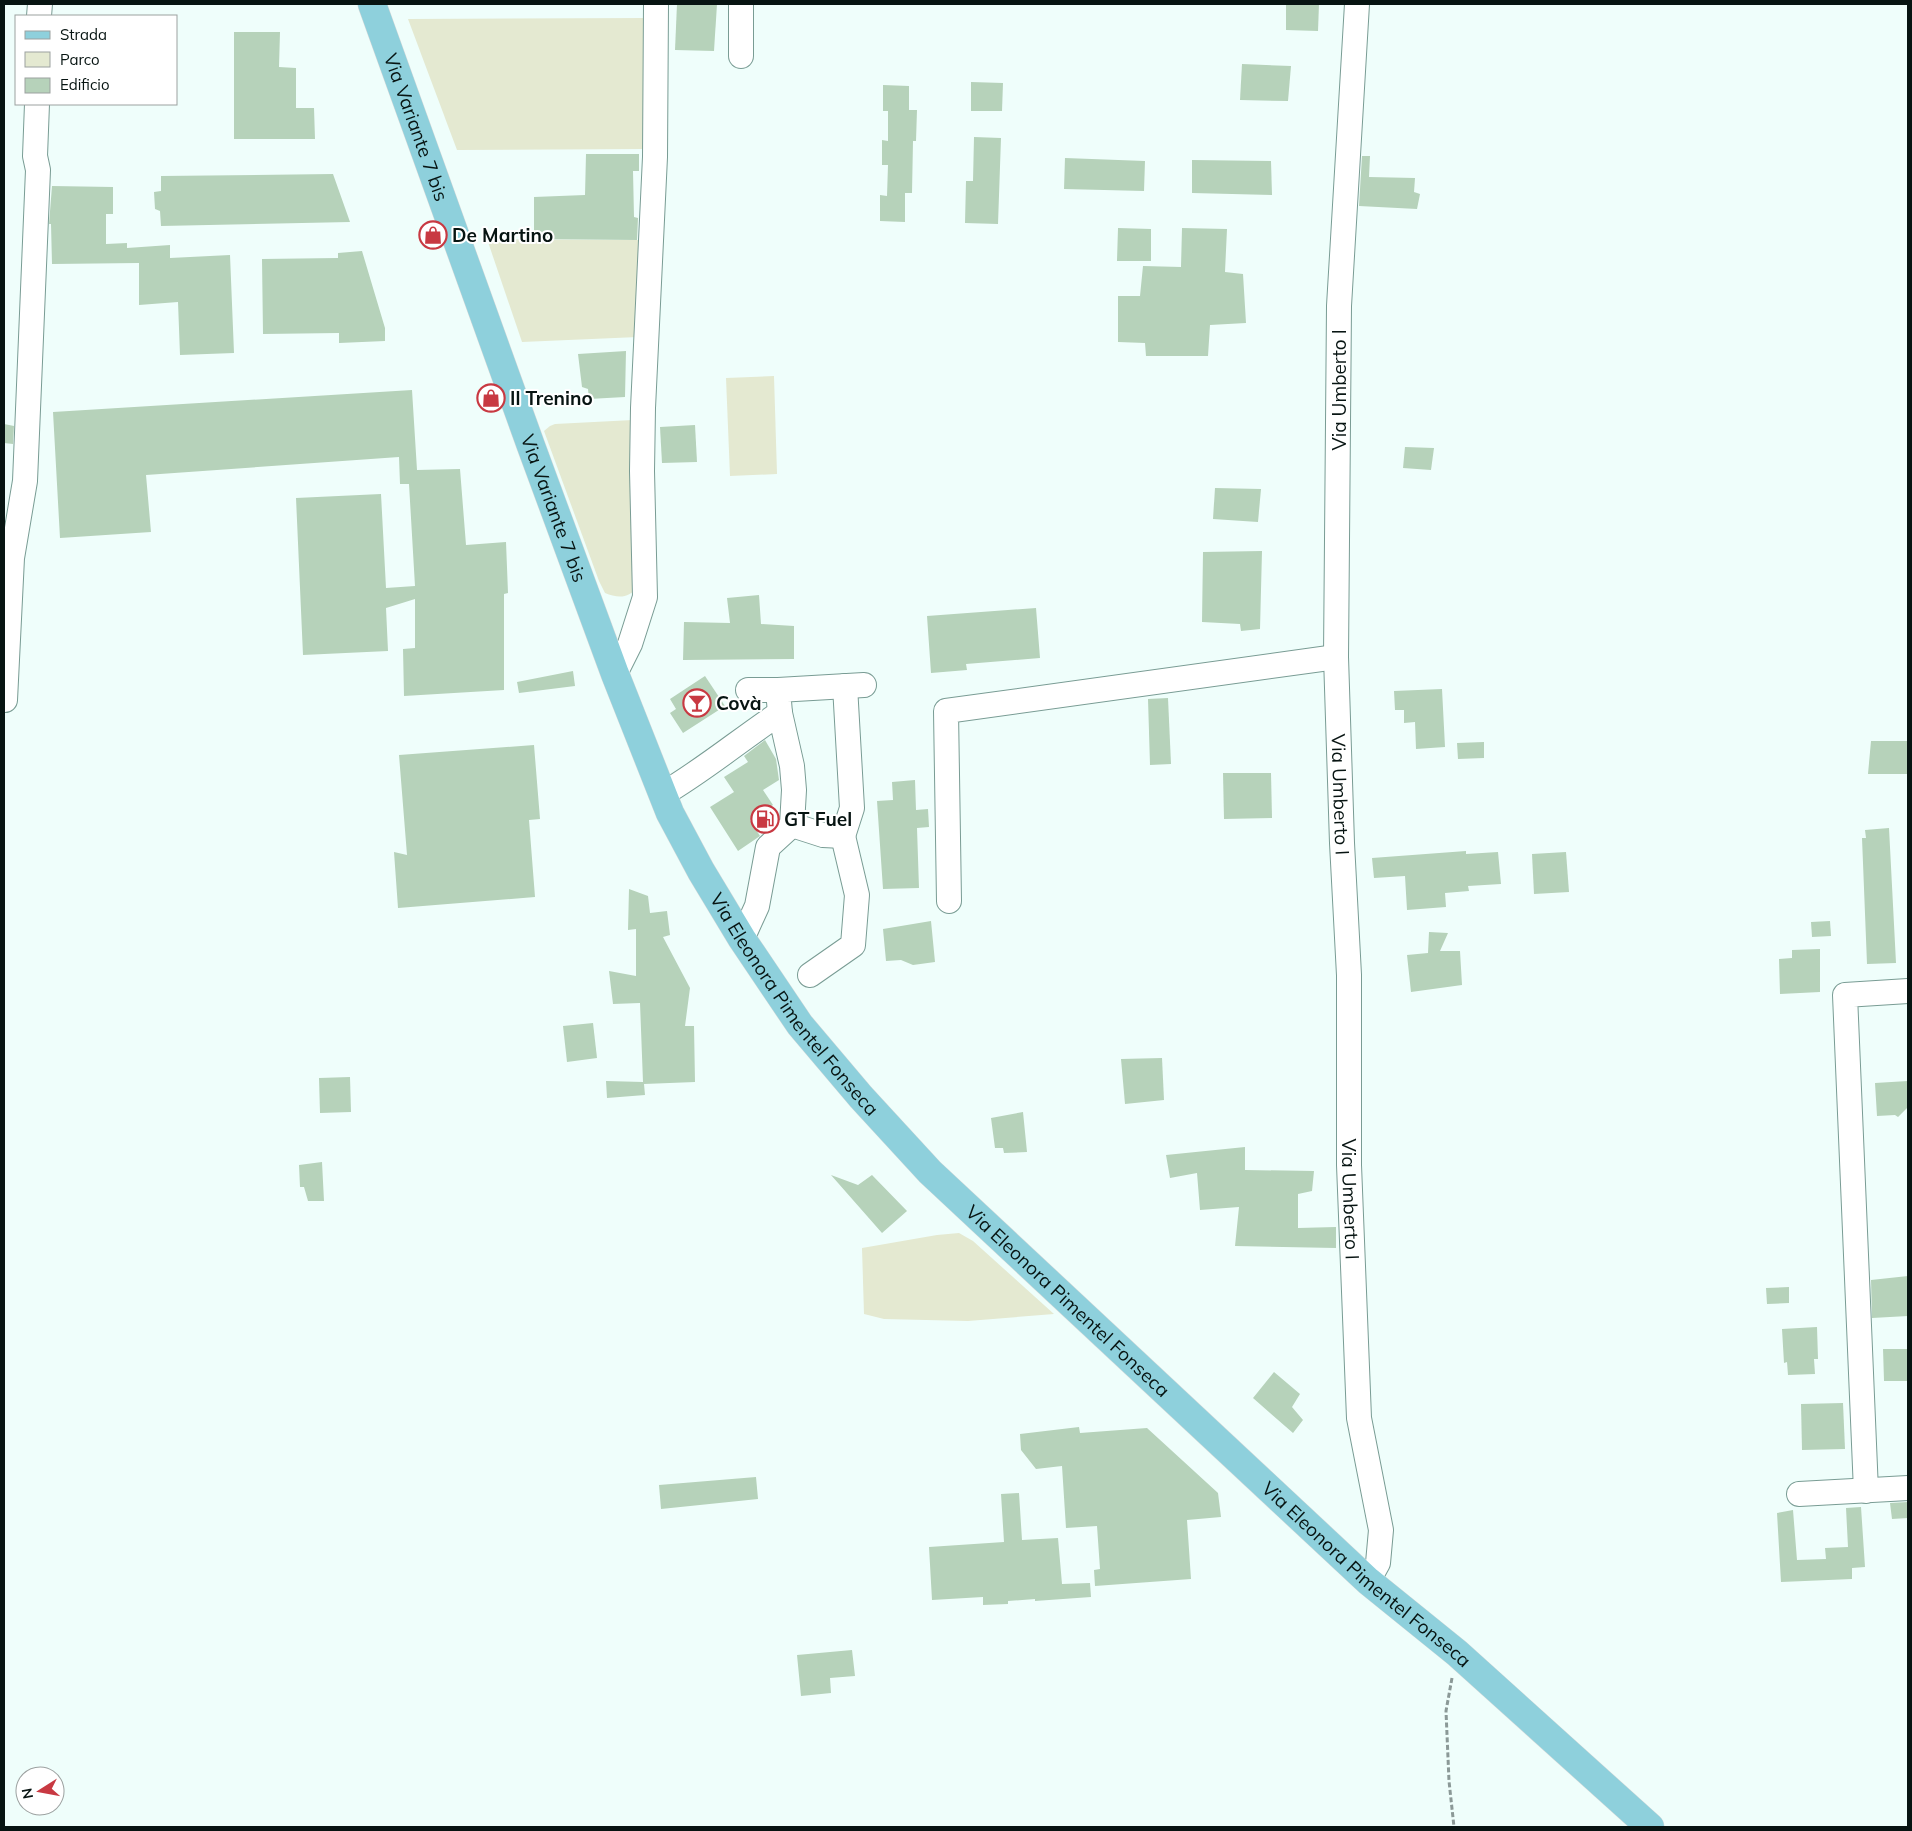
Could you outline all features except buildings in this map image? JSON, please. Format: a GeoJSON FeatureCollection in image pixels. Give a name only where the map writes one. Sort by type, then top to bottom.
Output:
{"type":"FeatureCollection","features":[{"type":"Feature","properties":{"kind":"main road","name":"Via Variante 7 bis"},"geometry":{"type":"LineString","coordinates":[[372,4],[615,674]]}},
{"type":"Feature","properties":{"kind":"main road","name":"Via Eleonora Pimentel Fonseca"},"geometry":{"type":"LineString","coordinates":[[615,674],[670,813],[701,871],[742,939],[800,1025],[861,1097],[930,1172],[1368,1581],[1457,1653],[1650,1827]]}},
{"type":"Feature","properties":{"kind":"street"},"geometry":{"type":"LineString","coordinates":[[615,674],[630,644],[645,597],[643,435],[655,157],[656,4]]}},
{"type":"Feature","properties":{"kind":"street"},"geometry":{"type":"LineString","coordinates":[[741,4],[741,56]]}},
{"type":"Feature","properties":{"kind":"street","name":"Via Umberto I"},"geometry":{"type":"LineString","coordinates":[[1357,4],[1339,306],[1336,657],[1342,843],[1349,975],[1349,1165],[1359,1418],[1381,1530],[1378,1563],[1368,1581]]}},
{"type":"Feature","properties":{"kind":"street"},"geometry":{"type":"LineString","coordinates":[[5,700],[12,558],[24,481],[38,180],[35,156],[37,105]]}},
{"type":"Feature","properties":{"kind":"street"},"geometry":{"type":"LineString","coordinates":[[950,902],[946,711],[1336,657]]}},
{"type":"Feature","properties":{"kind":"street"},"geometry":{"type":"LineString","coordinates":[[748,690],[779,701],[854,686],[852,808],[844,836],[857,895],[853,945],[810,975]]}},
{"type":"Feature","properties":{"kind":"street"},"geometry":{"type":"LineString","coordinates":[[663,794],[692,777],[746,736],[779,701]]}},
{"type":"Feature","properties":{"kind":"street"},"geometry":{"type":"LineString","coordinates":[[742,939],[757,906],[768,847],[792,825],[794,790],[792,766],[779,701]]}},
{"type":"Feature","properties":{"kind":"street"},"geometry":{"type":"LineString","coordinates":[[792,825],[823,835],[844,836]]}},
{"type":"Feature","properties":{"kind":"street"},"geometry":{"type":"LineString","coordinates":[[1866,1491],[1845,995],[1908,991]]}},
{"type":"Feature","properties":{"kind":"street"},"geometry":{"type":"LineString","coordinates":[[1799,1494],[1908,1488]]}},
{"type":"Feature","properties":{"kind":"path"},"geometry":{"type":"LineString","coordinates":[[1454,1827],[1449,1781],[1446,1710],[1457,1653]]}},
{"type":"Feature","properties":{"kind":"green space"},"geometry":{"type":"Polygon","coordinates":[[[648,18],[644,149],[457,150],[408,19],[648,18]]]}},
{"type":"Feature","properties":{"kind":"green space"},"geometry":{"type":"Polygon","coordinates":[[[487,239],[643,240],[638,337],[522,342],[487,239]]]}},
{"type":"Feature","properties":{"kind":"green space"},"geometry":{"type":"Polygon","coordinates":[[[774,376],[777,474],[730,476],[726,378],[774,376]]]}},
{"type":"Feature","properties":{"kind":"green space"},"geometry":{"type":"Polygon","coordinates":[[[633,420],[637,587],[630,594],[614,596],[605,593],[599,581],[544,431],[555,424],[633,420]]]}},
{"type":"Feature","properties":{"kind":"green space"},"geometry":{"type":"Polygon","coordinates":[[[959,1233],[973,1241],[1054,1314],[968,1321],[884,1319],[864,1314],[862,1248],[959,1233]]]}},
{"type":"Feature","properties":{"kind":"place","name":"De Martino"},"geometry":{"type":"Point","coordinates":[433,235]}},
{"type":"Feature","properties":{"kind":"place","name":"Il Trenino"},"geometry":{"type":"Point","coordinates":[491,398]}},
{"type":"Feature","properties":{"kind":"place","name":"Covà"},"geometry":{"type":"Point","coordinates":[697,703]}},
{"type":"Feature","properties":{"kind":"place","name":"GT Fuel"},"geometry":{"type":"Point","coordinates":[765,819]}}]}
